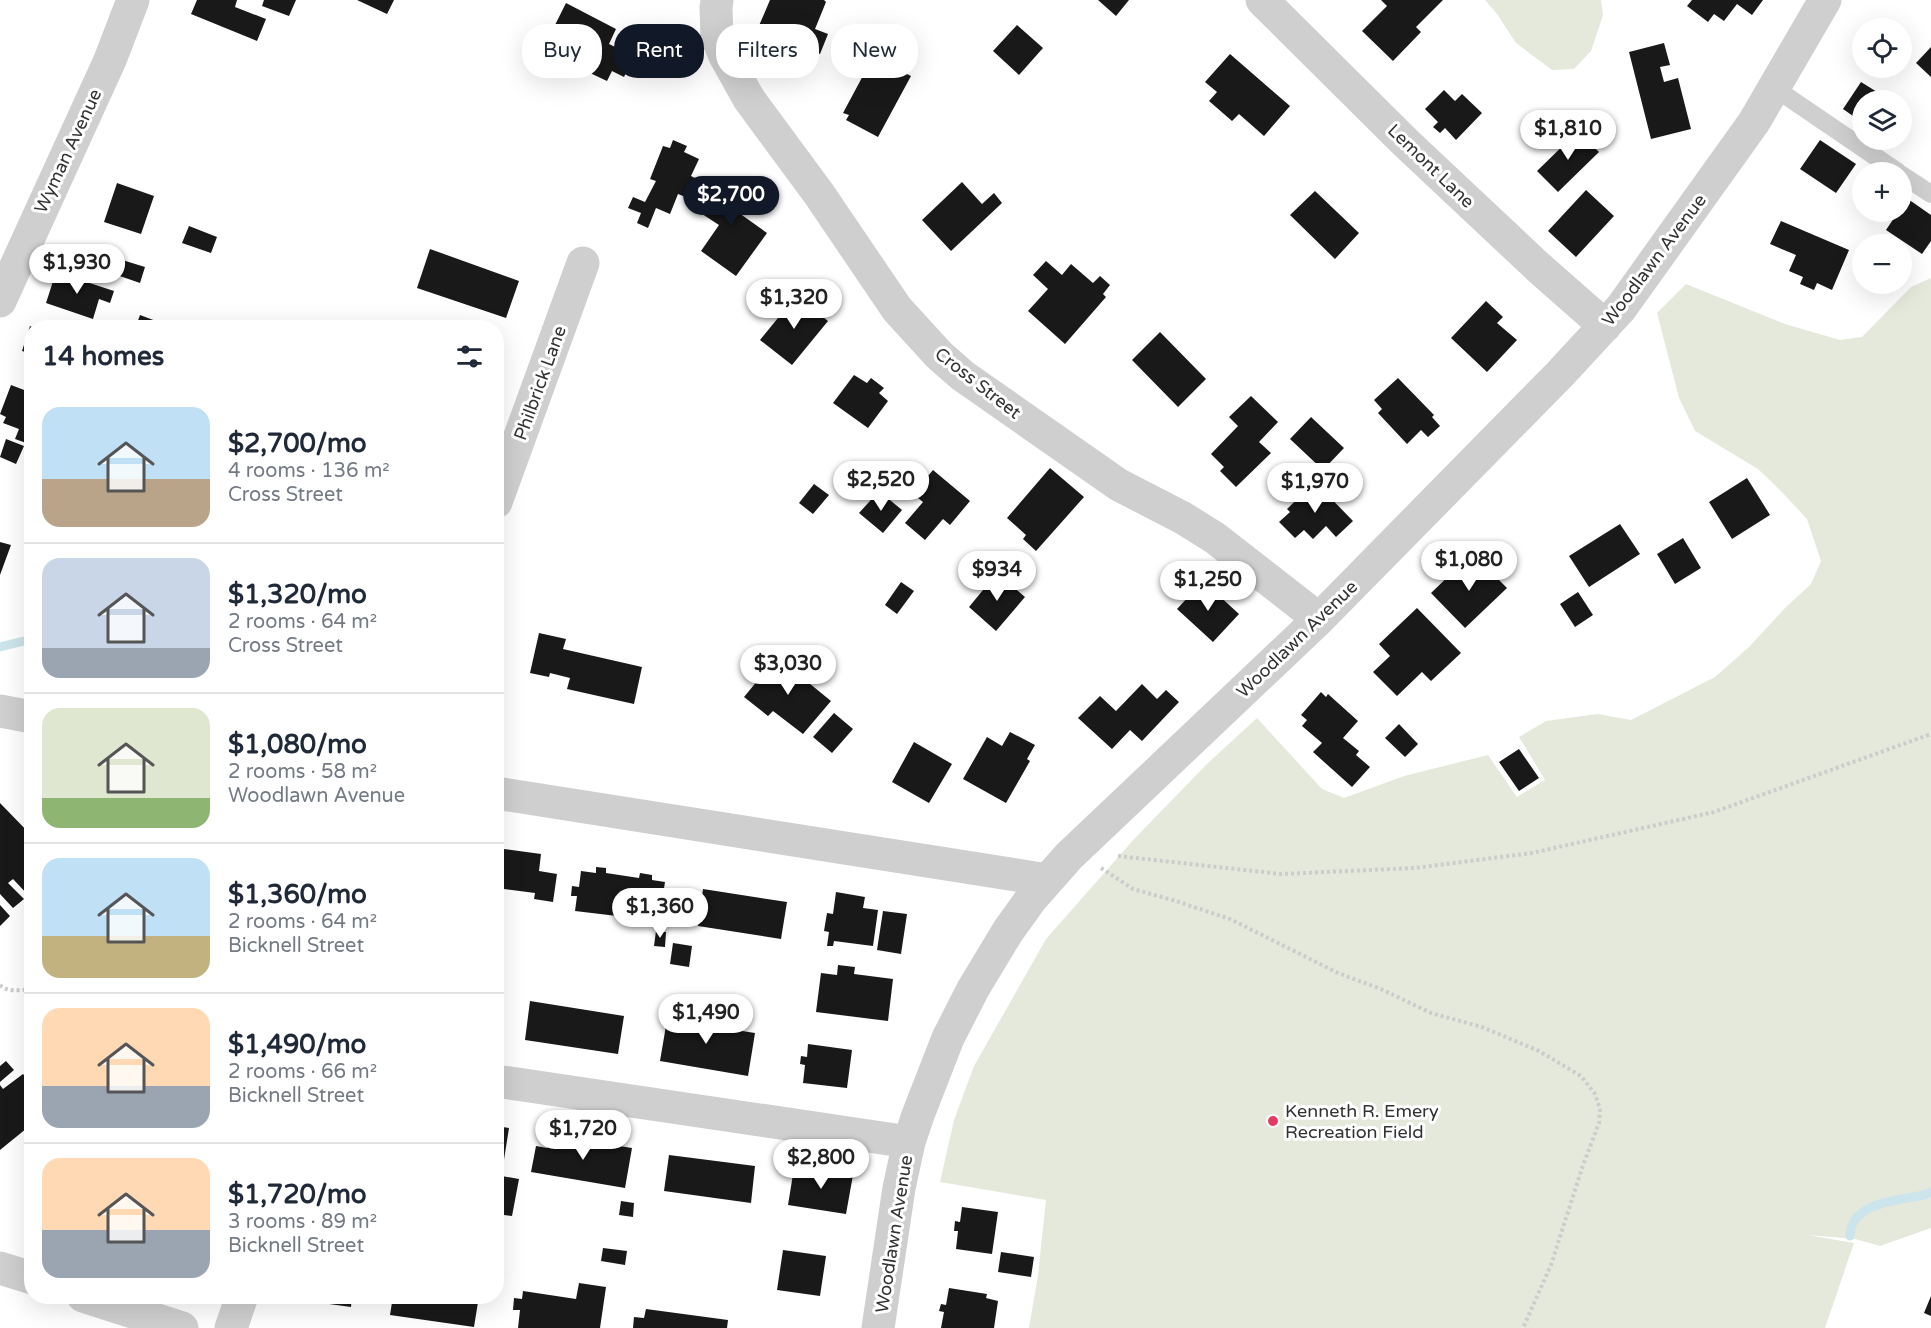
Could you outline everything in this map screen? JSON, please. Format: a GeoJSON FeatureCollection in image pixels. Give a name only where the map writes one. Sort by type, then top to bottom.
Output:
{"type":"FeatureCollection","features":[{"type":"Feature","properties":{"kind":"street","name":"Wyman Avenue"},"geometry":{"type":"LineString","coordinates":[[0,301],[110,60],[133,0]]}},
{"type":"Feature","properties":{"kind":"street","name":"Cross Street"},"geometry":{"type":"LineString","coordinates":[[717,0],[717,37],[749,99],[819,194],[891,300],[939,355],[963,376],[1119,485],[1183,518],[1215,538],[1319,619]]}},
{"type":"Feature","properties":{"kind":"street","name":"Lemont Lane"},"geometry":{"type":"LineString","coordinates":[[1262,0],[1406,143],[1538,267],[1605,326]]}},
{"type":"Feature","properties":{"kind":"street","name":"Woodlawn Avenue"},"geometry":{"type":"LineString","coordinates":[[878,1328],[899,1188],[909,1142],[948,1038],[973,989],[1008,931],[1070,856],[1319,619],[1622,308],[1754,122],[1825,0]]}},
{"type":"Feature","properties":{"kind":"street","name":"Philbrick Lane"},"geometry":{"type":"LineString","coordinates":[[504,480],[583,263]]}},
{"type":"Feature","properties":{"kind":"street"},"geometry":{"type":"LineString","coordinates":[[0,711],[24,716]]}},
{"type":"Feature","properties":{"kind":"street"},"geometry":{"type":"LineString","coordinates":[[504,794],[1048,880]]}},
{"type":"Feature","properties":{"kind":"street"},"geometry":{"type":"LineString","coordinates":[[504,1082],[909,1142]]}},
{"type":"Feature","properties":{"kind":"street"},"geometry":{"type":"LineString","coordinates":[[0,1268],[24,1276]]}},
{"type":"Feature","properties":{"kind":"street"},"geometry":{"type":"LineString","coordinates":[[108,1304],[182,1328]]}},
{"type":"Feature","properties":{"kind":"street"},"geometry":{"type":"LineString","coordinates":[[231,1328],[239,1304]]}},
{"type":"Feature","properties":{"kind":"lane"},"geometry":{"type":"LineString","coordinates":[[1773,87],[1882,162]]}},
{"type":"Feature","properties":{"kind":"lane"},"geometry":{"type":"LineString","coordinates":[[1912,182],[1931,194]]}},
{"type":"Feature","properties":{"kind":"path"},"geometry":{"type":"LineString","coordinates":[[1118,856],[1281,874],[1415,868],[1532,853],[1714,812],[1931,734]]}},
{"type":"Feature","properties":{"kind":"path"},"geometry":{"type":"LineString","coordinates":[[1096,864],[1133,889],[1230,920],[1329,969],[1381,989],[1431,1013],[1482,1027],[1539,1051],[1581,1076],[1595,1094],[1600,1109],[1599,1123],[1571,1200],[1551,1265],[1523,1328]]}},
{"type":"Feature","properties":{"kind":"path"},"geometry":{"type":"LineString","coordinates":[[0,985],[4,989],[13,991],[24,990]]}},
{"type":"Feature","properties":{"kind":"shaded area"},"geometry":{"type":"Polygon","coordinates":[[[1485,0],[1601,0],[1603,15],[1591,51],[1574,69],[1552,70],[1516,43],[1485,0]]]}},
{"type":"Feature","properties":{"kind":"shaded area"},"geometry":{"type":"Polygon","coordinates":[[[1931,278],[1931,1228],[1880,1246],[1855,1239],[1808,1235],[1854,1243],[1825,1328],[1029,1328],[1038,1275],[1046,1200],[940,1182],[954,1120],[974,1066],[1046,939],[1135,838],[1208,763],[1257,718],[1322,789],[1344,798],[1404,776],[1488,755],[1517,797],[1545,780],[1519,737],[1546,721],[1598,714],[1631,720],[1715,677],[1749,647],[1811,584],[1821,561],[1807,519],[1781,491],[1758,469],[1695,431],[1679,398],[1657,313],[1686,284],[1785,324],[1840,340],[1862,337],[1904,294],[1912,294],[1912,287],[1931,278]]]}},
{"type":"Feature","properties":{"kind":"building"},"geometry":{"type":"Polygon","coordinates":[[[197,0],[237,0],[235,7],[266,19],[257,41],[191,14],[197,0]]]}},
{"type":"Feature","properties":{"kind":"building"},"geometry":{"type":"Polygon","coordinates":[[[264,0],[296,0],[289,16],[262,6],[264,0]]]}},
{"type":"Feature","properties":{"kind":"building"},"geometry":{"type":"Polygon","coordinates":[[[357,0],[394,0],[387,14],[357,0]]]}},
{"type":"Feature","properties":{"kind":"building"},"geometry":{"type":"Polygon","coordinates":[[[770,0],[824,0],[826,2],[817,24],[760,24],[770,0]]]}},
{"type":"Feature","properties":{"kind":"building"},"geometry":{"type":"Polygon","coordinates":[[[1098,0],[1129,0],[1116,16],[1098,0]]]}},
{"type":"Feature","properties":{"kind":"building"},"geometry":{"type":"Polygon","coordinates":[[[1381,0],[1443,0],[1416,27],[1421,32],[1393,61],[1362,31],[1387,6],[1381,0]]]}},
{"type":"Feature","properties":{"kind":"building"},"geometry":{"type":"Polygon","coordinates":[[[1692,0],[1763,0],[1752,15],[1737,4],[1724,21],[1714,14],[1708,22],[1687,6],[1692,0]]]}},
{"type":"Feature","properties":{"kind":"building"},"geometry":{"type":"Polygon","coordinates":[[[566,3],[614,28],[609,44],[614,46],[614,72],[612,71],[607,81],[601,78],[602,24],[556,24],[566,3]]]}},
{"type":"Feature","properties":{"kind":"building"},"geometry":{"type":"Polygon","coordinates":[[[1017,25],[1043,48],[1019,75],[993,51],[1017,25]]]}},
{"type":"Feature","properties":{"kind":"building"},"geometry":{"type":"Polygon","coordinates":[[[819,31],[828,34],[819,54],[819,31]]]}},
{"type":"Feature","properties":{"kind":"building"},"geometry":{"type":"Polygon","coordinates":[[[1664,43],[1670,65],[1660,67],[1664,82],[1678,78],[1691,129],[1651,139],[1629,52],[1664,43]]]}},
{"type":"Feature","properties":{"kind":"building"},"geometry":{"type":"Polygon","coordinates":[[[1931,47],[1931,77],[1916,63],[1931,47]]]}},
{"type":"Feature","properties":{"kind":"building"},"geometry":{"type":"Polygon","coordinates":[[[1230,54],[1290,106],[1264,136],[1239,114],[1232,121],[1209,101],[1217,92],[1205,82],[1230,54]]]}},
{"type":"Feature","properties":{"kind":"building"},"geometry":{"type":"Polygon","coordinates":[[[862,78],[910,78],[878,137],[846,120],[849,115],[843,113],[862,78]]]}},
{"type":"Feature","properties":{"kind":"building"},"geometry":{"type":"Polygon","coordinates":[[[1861,82],[1874,90],[1856,90],[1861,82]]]}},
{"type":"Feature","properties":{"kind":"building"},"geometry":{"type":"Polygon","coordinates":[[[1444,90],[1455,101],[1462,94],[1482,113],[1456,140],[1445,128],[1440,133],[1433,127],[1438,122],[1425,109],[1444,90]]]}},
{"type":"Feature","properties":{"kind":"building"},"geometry":{"type":"Polygon","coordinates":[[[1852,96],[1852,115],[1843,109],[1852,96]]]}},
{"type":"Feature","properties":{"kind":"building"},"geometry":{"type":"Polygon","coordinates":[[[1578,131],[1599,152],[1558,192],[1537,171],[1578,131]]]}},
{"type":"Feature","properties":{"kind":"building"},"geometry":{"type":"Polygon","coordinates":[[[673,140],[687,146],[684,152],[699,159],[691,176],[701,181],[693,200],[678,194],[670,214],[656,208],[648,228],[637,223],[641,213],[628,208],[633,197],[645,202],[656,181],[650,179],[663,146],[670,148],[673,140]]]}},
{"type":"Feature","properties":{"kind":"building"},"geometry":{"type":"Polygon","coordinates":[[[1820,140],[1853,162],[1852,170],[1836,193],[1800,169],[1820,140]]]}},
{"type":"Feature","properties":{"kind":"building"},"geometry":{"type":"Polygon","coordinates":[[[740,176],[756,188],[739,213],[767,233],[736,276],[701,251],[719,225],[696,210],[712,187],[726,196],[740,176]]]}},
{"type":"Feature","properties":{"kind":"building"},"geometry":{"type":"Polygon","coordinates":[[[962,182],[982,204],[994,193],[1002,203],[951,251],[922,220],[962,182]]]}},
{"type":"Feature","properties":{"kind":"building"},"geometry":{"type":"Polygon","coordinates":[[[117,183],[154,196],[141,234],[104,222],[117,183]]]}},
{"type":"Feature","properties":{"kind":"building"},"geometry":{"type":"Polygon","coordinates":[[[1586,190],[1614,216],[1576,257],[1548,231],[1586,190]]]}},
{"type":"Feature","properties":{"kind":"building"},"geometry":{"type":"Polygon","coordinates":[[[1315,191],[1359,233],[1335,259],[1290,215],[1315,191]]]}},
{"type":"Feature","properties":{"kind":"building"},"geometry":{"type":"Polygon","coordinates":[[[1912,202],[1931,215],[1931,241],[1922,254],[1912,247],[1912,234],[1892,234],[1886,230],[1891,222],[1912,222],[1912,202]]]}},
{"type":"Feature","properties":{"kind":"building"},"geometry":{"type":"Polygon","coordinates":[[[1781,221],[1849,250],[1832,290],[1817,283],[1814,290],[1800,284],[1803,277],[1789,271],[1796,255],[1770,244],[1781,221]]]}},
{"type":"Feature","properties":{"kind":"building"},"geometry":{"type":"Polygon","coordinates":[[[189,226],[217,237],[211,253],[182,243],[189,226]]]}},
{"type":"Feature","properties":{"kind":"building"},"geometry":{"type":"Polygon","coordinates":[[[430,249],[519,281],[506,318],[417,288],[430,249]]]}},
{"type":"Feature","properties":{"kind":"building"},"geometry":{"type":"Polygon","coordinates":[[[119,259],[145,267],[140,283],[114,274],[119,259]]]}},
{"type":"Feature","properties":{"kind":"building"},"geometry":{"type":"Polygon","coordinates":[[[1046,261],[1062,275],[1071,264],[1093,283],[1100,276],[1110,285],[1103,294],[1106,297],[1065,344],[1028,311],[1048,289],[1033,275],[1046,261]]]}},
{"type":"Feature","properties":{"kind":"building"},"geometry":{"type":"Polygon","coordinates":[[[56,272],[114,291],[110,303],[99,299],[93,319],[46,303],[56,272]]]}},
{"type":"Feature","properties":{"kind":"building"},"geometry":{"type":"Polygon","coordinates":[[[796,296],[828,321],[792,365],[760,340],[796,296]]]}},
{"type":"Feature","properties":{"kind":"building"},"geometry":{"type":"Polygon","coordinates":[[[1486,301],[1503,317],[1497,323],[1517,340],[1487,372],[1451,338],[1486,301]]]}},
{"type":"Feature","properties":{"kind":"building"},"geometry":{"type":"Polygon","coordinates":[[[140,315],[153,320],[138,320],[140,315]]]}},
{"type":"Feature","properties":{"kind":"building"},"geometry":{"type":"Polygon","coordinates":[[[1160,332],[1206,379],[1178,407],[1132,360],[1160,332]]]}},
{"type":"Feature","properties":{"kind":"building"},"geometry":{"type":"Polygon","coordinates":[[[854,375],[867,383],[871,378],[884,388],[879,393],[888,401],[868,428],[833,403],[854,375]]]}},
{"type":"Feature","properties":{"kind":"building"},"geometry":{"type":"Polygon","coordinates":[[[1398,378],[1434,415],[1432,417],[1440,426],[1428,437],[1421,430],[1407,444],[1378,413],[1382,409],[1374,400],[1398,378]]]}},
{"type":"Feature","properties":{"kind":"building"},"geometry":{"type":"Polygon","coordinates":[[[11,385],[24,390],[24,442],[15,439],[19,429],[3,423],[6,417],[0,414],[11,385]]]}},
{"type":"Feature","properties":{"kind":"building"},"geometry":{"type":"Polygon","coordinates":[[[1251,396],[1278,422],[1259,442],[1271,453],[1236,487],[1220,471],[1224,467],[1211,454],[1238,426],[1229,417],[1251,396]]]}},
{"type":"Feature","properties":{"kind":"building"},"geometry":{"type":"Polygon","coordinates":[[[1311,417],[1344,448],[1323,470],[1290,439],[1311,417]]]}},
{"type":"Feature","properties":{"kind":"building"},"geometry":{"type":"Polygon","coordinates":[[[6,439],[24,446],[16,464],[0,457],[6,439]]]}},
{"type":"Feature","properties":{"kind":"building"},"geometry":{"type":"Polygon","coordinates":[[[1050,468],[1084,497],[1036,551],[1023,539],[1026,535],[1007,518],[1050,468]]]}},
{"type":"Feature","properties":{"kind":"building"},"geometry":{"type":"Polygon","coordinates":[[[933,470],[970,501],[950,525],[943,519],[925,540],[905,523],[923,502],[913,494],[933,470]]]}},
{"type":"Feature","properties":{"kind":"building"},"geometry":{"type":"Polygon","coordinates":[[[1747,478],[1770,515],[1732,539],[1709,502],[1747,478]]]}},
{"type":"Feature","properties":{"kind":"building"},"geometry":{"type":"Polygon","coordinates":[[[1315,482],[1353,521],[1336,537],[1326,526],[1313,539],[1304,530],[1295,538],[1279,522],[1290,512],[1287,509],[1315,482]]]}},
{"type":"Feature","properties":{"kind":"building"},"geometry":{"type":"Polygon","coordinates":[[[814,484],[829,495],[813,514],[799,503],[814,484]]]}},
{"type":"Feature","properties":{"kind":"building"},"geometry":{"type":"Polygon","coordinates":[[[879,491],[902,510],[883,533],[859,513],[879,491]]]}},
{"type":"Feature","properties":{"kind":"building"},"geometry":{"type":"Polygon","coordinates":[[[1620,524],[1640,554],[1589,587],[1569,556],[1620,524]]]}},
{"type":"Feature","properties":{"kind":"building"},"geometry":{"type":"Polygon","coordinates":[[[1683,538],[1701,568],[1675,584],[1657,554],[1683,538]]]}},
{"type":"Feature","properties":{"kind":"building"},"geometry":{"type":"Polygon","coordinates":[[[0,542],[11,545],[0,575],[0,542]]]}},
{"type":"Feature","properties":{"kind":"building"},"geometry":{"type":"Polygon","coordinates":[[[1478,559],[1507,588],[1465,628],[1431,593],[1456,569],[1461,574],[1478,559]]]}},
{"type":"Feature","properties":{"kind":"building"},"geometry":{"type":"Polygon","coordinates":[[[997,573],[1025,597],[996,631],[969,607],[997,573]]]}},
{"type":"Feature","properties":{"kind":"building"},"geometry":{"type":"Polygon","coordinates":[[[1203,581],[1239,614],[1213,642],[1177,609],[1203,581]]]}},
{"type":"Feature","properties":{"kind":"building"},"geometry":{"type":"Polygon","coordinates":[[[901,582],[914,591],[897,614],[885,605],[901,582]]]}},
{"type":"Feature","properties":{"kind":"building"},"geometry":{"type":"Polygon","coordinates":[[[1578,592],[1593,615],[1575,627],[1560,604],[1578,592]]]}},
{"type":"Feature","properties":{"kind":"building"},"geometry":{"type":"Polygon","coordinates":[[[1417,608],[1461,653],[1431,681],[1422,672],[1397,696],[1373,672],[1390,656],[1379,644],[1417,608]]]}},
{"type":"Feature","properties":{"kind":"building"},"geometry":{"type":"Polygon","coordinates":[[[539,633],[566,639],[563,649],[642,667],[634,704],[567,689],[570,678],[550,673],[549,677],[530,673],[539,633]]]}},
{"type":"Feature","properties":{"kind":"building"},"geometry":{"type":"Polygon","coordinates":[[[777,657],[831,701],[803,734],[773,711],[768,716],[744,697],[777,657]]]}},
{"type":"Feature","properties":{"kind":"building"},"geometry":{"type":"Polygon","coordinates":[[[1142,684],[1157,699],[1166,690],[1179,702],[1142,741],[1130,730],[1112,749],[1078,718],[1100,696],[1116,711],[1142,684]]]}},
{"type":"Feature","properties":{"kind":"building"},"geometry":{"type":"Polygon","coordinates":[[[1321,692],[1326,697],[1328,694],[1358,721],[1343,738],[1359,751],[1356,755],[1370,767],[1352,787],[1313,752],[1322,743],[1302,726],[1307,720],[1301,715],[1321,692]]]}},
{"type":"Feature","properties":{"kind":"building"},"geometry":{"type":"Polygon","coordinates":[[[834,713],[853,729],[832,753],[813,737],[834,713]]]}},
{"type":"Feature","properties":{"kind":"building"},"geometry":{"type":"Polygon","coordinates":[[[1399,724],[1418,744],[1405,757],[1385,738],[1399,724]]]}},
{"type":"Feature","properties":{"kind":"building"},"geometry":{"type":"Polygon","coordinates":[[[1010,732],[1035,745],[1027,759],[1030,761],[1006,803],[963,779],[987,737],[1002,746],[1010,732]]]}},
{"type":"Feature","properties":{"kind":"building"},"geometry":{"type":"Polygon","coordinates":[[[914,742],[952,764],[929,803],[892,782],[914,742]]]}},
{"type":"Feature","properties":{"kind":"building"},"geometry":{"type":"Polygon","coordinates":[[[1519,749],[1539,778],[1519,791],[1499,762],[1519,749]]]}},
{"type":"Feature","properties":{"kind":"building"},"geometry":{"type":"Polygon","coordinates":[[[0,803],[24,828],[24,891],[13,879],[8,883],[24,899],[13,908],[0,894],[0,803]]]}},
{"type":"Feature","properties":{"kind":"building"},"geometry":{"type":"Polygon","coordinates":[[[504,849],[541,854],[539,871],[557,874],[553,902],[534,899],[535,893],[504,889],[504,849]]]}},
{"type":"Feature","properties":{"kind":"building"},"geometry":{"type":"Polygon","coordinates":[[[596,867],[606,868],[606,873],[639,878],[640,873],[652,875],[652,880],[665,882],[659,921],[575,911],[577,896],[571,896],[572,886],[579,887],[581,871],[596,873],[596,867]]]}},
{"type":"Feature","properties":{"kind":"building"},"geometry":{"type":"Polygon","coordinates":[[[703,889],[787,902],[781,939],[698,926],[703,889]]]}},
{"type":"Feature","properties":{"kind":"building"},"geometry":{"type":"Polygon","coordinates":[[[836,892],[865,897],[863,908],[878,910],[873,946],[834,941],[833,946],[827,946],[829,932],[824,931],[827,913],[833,914],[836,892]]]}},
{"type":"Feature","properties":{"kind":"building"},"geometry":{"type":"Polygon","coordinates":[[[0,905],[10,916],[0,926],[0,905]]]}},
{"type":"Feature","properties":{"kind":"building"},"geometry":{"type":"Polygon","coordinates":[[[883,911],[907,914],[901,954],[877,950],[883,911]]]}},
{"type":"Feature","properties":{"kind":"building"},"geometry":{"type":"Polygon","coordinates":[[[656,931],[666,932],[665,947],[654,946],[656,931]]]}},
{"type":"Feature","properties":{"kind":"building"},"geometry":{"type":"Polygon","coordinates":[[[673,943],[692,946],[689,967],[670,964],[673,943]]]}},
{"type":"Feature","properties":{"kind":"building"},"geometry":{"type":"Polygon","coordinates":[[[838,965],[855,967],[854,974],[893,979],[888,1021],[816,1012],[821,973],[837,975],[838,965]]]}},
{"type":"Feature","properties":{"kind":"building"},"geometry":{"type":"Polygon","coordinates":[[[530,1001],[624,1016],[618,1054],[525,1040],[530,1001]]]}},
{"type":"Feature","properties":{"kind":"building"},"geometry":{"type":"Polygon","coordinates":[[[669,1008],[692,1011],[691,1023],[755,1033],[748,1076],[660,1061],[669,1008]]]}},
{"type":"Feature","properties":{"kind":"building"},"geometry":{"type":"Polygon","coordinates":[[[808,1044],[852,1050],[847,1088],[803,1083],[805,1065],[800,1064],[801,1056],[807,1057],[808,1044]]]}},
{"type":"Feature","properties":{"kind":"building"},"geometry":{"type":"Polygon","coordinates":[[[6,1061],[14,1070],[0,1082],[0,1066],[6,1061]]]}},
{"type":"Feature","properties":{"kind":"building"},"geometry":{"type":"Polygon","coordinates":[[[24,1075],[24,1130],[0,1150],[0,1085],[3,1089],[24,1075]]]}},
{"type":"Feature","properties":{"kind":"building"},"geometry":{"type":"Polygon","coordinates":[[[504,1127],[509,1128],[504,1160],[504,1127]]]}},
{"type":"Feature","properties":{"kind":"building"},"geometry":{"type":"Polygon","coordinates":[[[549,1135],[632,1148],[625,1188],[531,1172],[536,1146],[547,1148],[549,1135]]]}},
{"type":"Feature","properties":{"kind":"building"},"geometry":{"type":"Polygon","coordinates":[[[669,1155],[755,1166],[751,1203],[664,1191],[669,1155]]]}},
{"type":"Feature","properties":{"kind":"building"},"geometry":{"type":"Polygon","coordinates":[[[816,1163],[827,1165],[826,1171],[853,1175],[846,1214],[788,1205],[794,1168],[814,1171],[816,1163]]]}},
{"type":"Feature","properties":{"kind":"building"},"geometry":{"type":"Polygon","coordinates":[[[504,1176],[519,1179],[512,1216],[504,1215],[504,1176]]]}},
{"type":"Feature","properties":{"kind":"building"},"geometry":{"type":"Polygon","coordinates":[[[621,1201],[634,1203],[633,1217],[619,1215],[621,1201]]]}},
{"type":"Feature","properties":{"kind":"building"},"geometry":{"type":"Polygon","coordinates":[[[962,1207],[998,1212],[992,1254],[956,1249],[958,1231],[954,1231],[955,1221],[960,1222],[962,1207]]]}},
{"type":"Feature","properties":{"kind":"building"},"geometry":{"type":"Polygon","coordinates":[[[603,1248],[627,1251],[625,1265],[601,1261],[603,1248]]]}},
{"type":"Feature","properties":{"kind":"building"},"geometry":{"type":"Polygon","coordinates":[[[783,1250],[826,1256],[820,1296],[777,1290],[783,1250]]]}},
{"type":"Feature","properties":{"kind":"building"},"geometry":{"type":"Polygon","coordinates":[[[1001,1252],[1034,1257],[1031,1277],[998,1272],[1001,1252]]]}},
{"type":"Feature","properties":{"kind":"building"},"geometry":{"type":"Polygon","coordinates":[[[579,1283],[606,1287],[600,1328],[518,1328],[520,1310],[513,1310],[514,1298],[522,1299],[523,1291],[576,1299],[579,1283]]]}},
{"type":"Feature","properties":{"kind":"building"},"geometry":{"type":"Polygon","coordinates":[[[949,1288],[987,1294],[986,1298],[998,1301],[994,1328],[941,1328],[944,1312],[939,1311],[941,1304],[946,1305],[949,1288]]]}},
{"type":"Feature","properties":{"kind":"building"},"geometry":{"type":"Polygon","coordinates":[[[1931,1296],[1931,1316],[1924,1313],[1931,1296]]]}},
{"type":"Feature","properties":{"kind":"building"},"geometry":{"type":"Polygon","coordinates":[[[329,1304],[351,1304],[351,1307],[329,1304]]]}},
{"type":"Feature","properties":{"kind":"building"},"geometry":{"type":"Polygon","coordinates":[[[392,1304],[478,1304],[474,1327],[390,1315],[392,1304]]]}},
{"type":"Feature","properties":{"kind":"building"},"geometry":{"type":"Polygon","coordinates":[[[646,1309],[728,1320],[727,1328],[633,1328],[634,1317],[644,1318],[646,1309]]]}},
{"type":"Feature","properties":{"kind":"waterway"},"geometry":{"type":"LineString","coordinates":[[0,647],[24,641]]}},
{"type":"Feature","properties":{"kind":"waterway"},"geometry":{"type":"LineString","coordinates":[[1850,1236],[1852,1225],[1867,1209],[1890,1201],[1931,1192]]}},
{"type":"Feature","properties":{"kind":"place","name":"Kenneth R. Emery Recreation Field"},"geometry":{"type":"Point","coordinates":[1273,1121]}}]}
